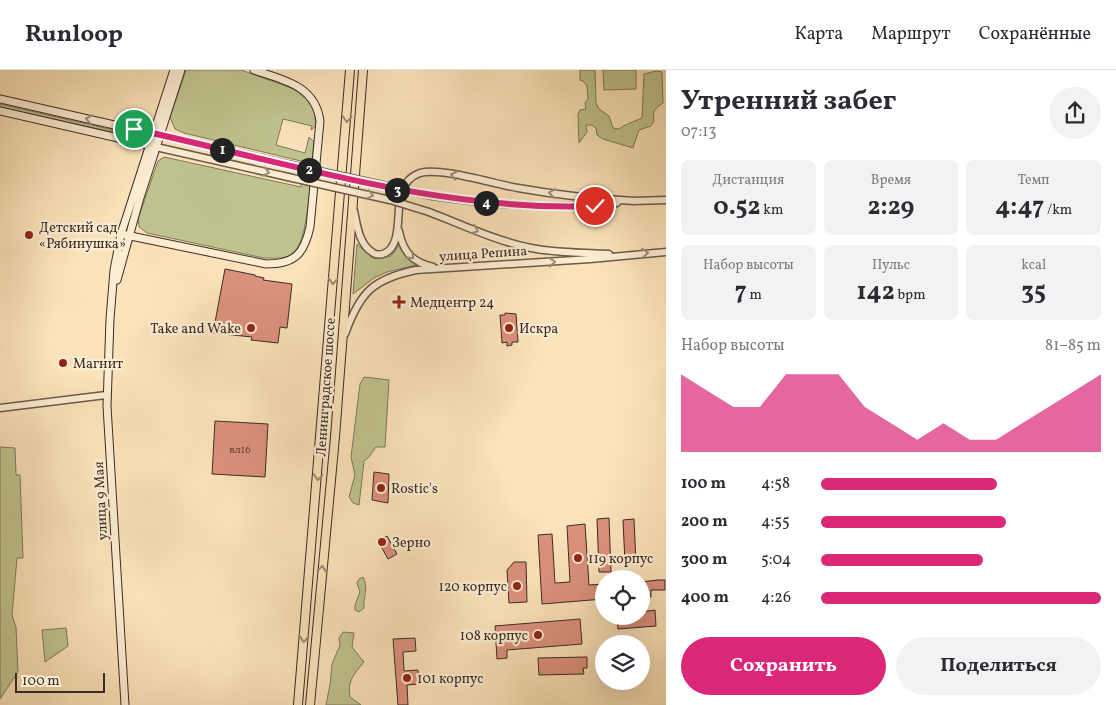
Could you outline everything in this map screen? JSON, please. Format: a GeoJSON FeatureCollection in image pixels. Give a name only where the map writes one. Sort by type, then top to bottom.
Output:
{"type":"FeatureCollection","features":[{"type":"Feature","properties":{"kind":"highway","name":"Ленинградское шоссе"},"geometry":{"type":"LineString","coordinates":[[298,705],[350,70]]}},
{"type":"Feature","properties":{"kind":"highway","name":"Ленинградское шоссе"},"geometry":{"type":"LineString","coordinates":[[310,705],[335,437],[363,70]]}},
{"type":"Feature","properties":{"kind":"main road","name":"улица 9 Мая"},"geometry":{"type":"LineString","coordinates":[[157,134],[174,70]]}},
{"type":"Feature","properties":{"kind":"main road","name":"улица 9 Мая"},"geometry":{"type":"LineString","coordinates":[[125,705],[106,395],[112,295],[114,275],[125,235],[157,134],[181,70]]}},
{"type":"Feature","properties":{"kind":"main road"},"geometry":{"type":"LineString","coordinates":[[125,235],[266,264],[278,264],[289,261],[301,252],[307,241],[310,227],[320,121],[318,111],[310,96],[298,87],[254,70]]}},
{"type":"Feature","properties":{"kind":"main road"},"geometry":{"type":"LineString","coordinates":[[0,99],[157,134]]}},
{"type":"Feature","properties":{"kind":"main road"},"geometry":{"type":"LineString","coordinates":[[0,111],[153,146]]}},
{"type":"Feature","properties":{"kind":"street"},"geometry":{"type":"LineString","coordinates":[[157,134],[432,196],[510,205],[558,207],[666,200]]}},
{"type":"Feature","properties":{"kind":"street"},"geometry":{"type":"LineString","coordinates":[[153,146],[390,200],[530,248],[550,252],[625,254]]}},
{"type":"Feature","properties":{"kind":"street"},"geometry":{"type":"LineString","coordinates":[[352,204],[362,240],[372,252],[380,254],[389,251],[395,242],[398,227],[399,200],[403,188],[415,175],[430,172],[589,198],[635,201]]}},
{"type":"Feature","properties":{"kind":"street"},"geometry":{"type":"LineString","coordinates":[[398,227],[402,245],[409,256],[419,263],[442,268]]}},
{"type":"Feature","properties":{"kind":"street","name":"улица Репина"},"geometry":{"type":"LineString","coordinates":[[341,344],[358,304],[375,284],[395,274],[416,270],[590,259],[625,254],[666,252]]}},
{"type":"Feature","properties":{"kind":"street"},"geometry":{"type":"LineString","coordinates":[[0,408],[106,395]]}},
{"type":"Feature","properties":{"kind":"green space"},"geometry":{"type":"Polygon","coordinates":[[[186,70],[241,70],[294,89],[310,102],[314,109],[316,126],[311,130],[312,126],[283,119],[276,145],[305,153],[309,137],[314,142],[307,217],[299,244],[291,255],[280,258],[264,258],[147,233],[139,227],[138,219],[158,161],[164,157],[301,187],[305,162],[184,133],[175,129],[170,117],[186,70]]]}},
{"type":"Feature","properties":{"kind":"green space"},"geometry":{"type":"Polygon","coordinates":[[[580,70],[595,70],[596,103],[599,109],[609,116],[613,128],[619,129],[642,118],[644,74],[656,71],[662,72],[663,103],[655,110],[653,115],[654,121],[651,126],[639,130],[633,148],[603,139],[597,135],[596,128],[592,125],[586,125],[587,132],[579,143],[578,114],[580,110],[586,109],[585,103],[588,99],[587,86],[580,80],[580,70]]]}},
{"type":"Feature","properties":{"kind":"green space"},"geometry":{"type":"Polygon","coordinates":[[[603,70],[636,70],[636,89],[604,90],[603,70]]]}},
{"type":"Feature","properties":{"kind":"green space"},"geometry":{"type":"Polygon","coordinates":[[[0,104],[113,130],[112,132],[0,107],[0,104]]]}},
{"type":"Feature","properties":{"kind":"green space"},"geometry":{"type":"Polygon","coordinates":[[[357,244],[368,253],[381,258],[391,256],[400,244],[405,256],[416,265],[387,272],[374,278],[353,294],[357,244]]]}},
{"type":"Feature","properties":{"kind":"green space"},"geometry":{"type":"Polygon","coordinates":[[[364,377],[389,380],[385,447],[376,447],[364,461],[359,505],[353,503],[349,497],[355,475],[351,457],[360,384],[364,377]]]}},
{"type":"Feature","properties":{"kind":"green space"},"geometry":{"type":"Polygon","coordinates":[[[0,447],[15,448],[16,475],[20,475],[23,558],[17,558],[12,615],[16,627],[18,672],[0,699],[0,447]]]}},
{"type":"Feature","properties":{"kind":"green space"},"geometry":{"type":"Polygon","coordinates":[[[363,577],[366,589],[364,608],[359,612],[355,610],[360,592],[357,583],[363,577]]]}},
{"type":"Feature","properties":{"kind":"green space"},"geometry":{"type":"Polygon","coordinates":[[[66,628],[68,646],[45,662],[42,630],[66,628]]]}},
{"type":"Feature","properties":{"kind":"green space"},"geometry":{"type":"Polygon","coordinates":[[[343,632],[354,633],[352,647],[364,662],[354,674],[350,682],[349,691],[350,697],[361,705],[326,705],[332,664],[340,645],[339,638],[343,632]]]}},
{"type":"Feature","properties":{"kind":"building"},"geometry":{"type":"Polygon","coordinates":[[[225,269],[255,275],[264,278],[263,280],[292,284],[287,328],[280,327],[278,343],[251,340],[252,337],[213,333],[225,269]]]}},
{"type":"Feature","properties":{"kind":"building","name":"Искра"},"geometry":{"type":"Polygon","coordinates":[[[505,313],[516,314],[518,342],[512,342],[512,345],[507,346],[507,342],[502,343],[500,315],[505,315],[505,313]]]}},
{"type":"Feature","properties":{"kind":"building"},"geometry":{"type":"Polygon","coordinates":[[[215,421],[268,424],[265,477],[212,474],[215,421]]]}},
{"type":"Feature","properties":{"kind":"building","name":"Rostic's"},"geometry":{"type":"Polygon","coordinates":[[[374,472],[389,474],[388,503],[372,500],[374,472]]]}},
{"type":"Feature","properties":{"kind":"building"},"geometry":{"type":"Polygon","coordinates":[[[609,518],[611,570],[599,570],[597,519],[609,518]]]}},
{"type":"Feature","properties":{"kind":"building"},"geometry":{"type":"Polygon","coordinates":[[[634,519],[636,563],[625,563],[623,520],[634,519]]]}},
{"type":"Feature","properties":{"kind":"building","name":"119 корпус"},"geometry":{"type":"Polygon","coordinates":[[[585,524],[589,585],[595,585],[595,600],[542,604],[538,535],[552,534],[555,583],[570,582],[567,526],[585,524]]]}},
{"type":"Feature","properties":{"kind":"building"},"geometry":{"type":"Polygon","coordinates":[[[387,536],[397,554],[388,559],[378,541],[387,536]]]}},
{"type":"Feature","properties":{"kind":"building","name":"120 корпус"},"geometry":{"type":"Polygon","coordinates":[[[514,562],[526,562],[527,602],[509,603],[507,570],[514,562]]]}},
{"type":"Feature","properties":{"kind":"building"},"geometry":{"type":"Polygon","coordinates":[[[665,580],[665,590],[651,590],[650,597],[650,581],[665,580]]]}},
{"type":"Feature","properties":{"kind":"building"},"geometry":{"type":"Polygon","coordinates":[[[655,610],[656,626],[618,629],[618,625],[650,625],[650,611],[655,610]]]}},
{"type":"Feature","properties":{"kind":"building","name":"108 корпус"},"geometry":{"type":"Polygon","coordinates":[[[580,619],[582,644],[507,650],[507,658],[497,659],[495,626],[580,619]]]}},
{"type":"Feature","properties":{"kind":"building","name":"101 корпус"},"geometry":{"type":"Polygon","coordinates":[[[415,638],[416,651],[403,652],[404,671],[418,670],[419,684],[407,685],[408,705],[398,705],[393,639],[415,638]]]}},
{"type":"Feature","properties":{"kind":"building"},"geometry":{"type":"Polygon","coordinates":[[[587,657],[587,668],[583,668],[584,674],[539,675],[538,658],[587,657]]]}},
{"type":"Feature","properties":{"kind":"place","name":"Детский сад «Рябинушка»"},"geometry":{"type":"Point","coordinates":[29,235]}},
{"type":"Feature","properties":{"kind":"place","name":"Медцентр 24"},"geometry":{"type":"Point","coordinates":[399,302]}},
{"type":"Feature","properties":{"kind":"place","name":"Take and Wake"},"geometry":{"type":"Point","coordinates":[251,328]}},
{"type":"Feature","properties":{"kind":"place","name":"Искра"},"geometry":{"type":"Point","coordinates":[509,328]}},
{"type":"Feature","properties":{"kind":"place","name":"Магнит"},"geometry":{"type":"Point","coordinates":[63,363]}},
{"type":"Feature","properties":{"kind":"place","name":"Rostic's"},"geometry":{"type":"Point","coordinates":[381,488]}},
{"type":"Feature","properties":{"kind":"place","name":"Зерно"},"geometry":{"type":"Point","coordinates":[382,542]}},
{"type":"Feature","properties":{"kind":"place","name":"119 корпус"},"geometry":{"type":"Point","coordinates":[578,558]}},
{"type":"Feature","properties":{"kind":"place","name":"120 корпус"},"geometry":{"type":"Point","coordinates":[517,586]}},
{"type":"Feature","properties":{"kind":"place","name":"108 корпус"},"geometry":{"type":"Point","coordinates":[538,635]}},
{"type":"Feature","properties":{"kind":"place","name":"101 корпус"},"geometry":{"type":"Point","coordinates":[407,678]}},
{"type":"Feature","properties":{"kind":"route"},"geometry":{"type":"LineString","coordinates":[[134,129],[406,192],[510,205],[595,206]]}}]}
